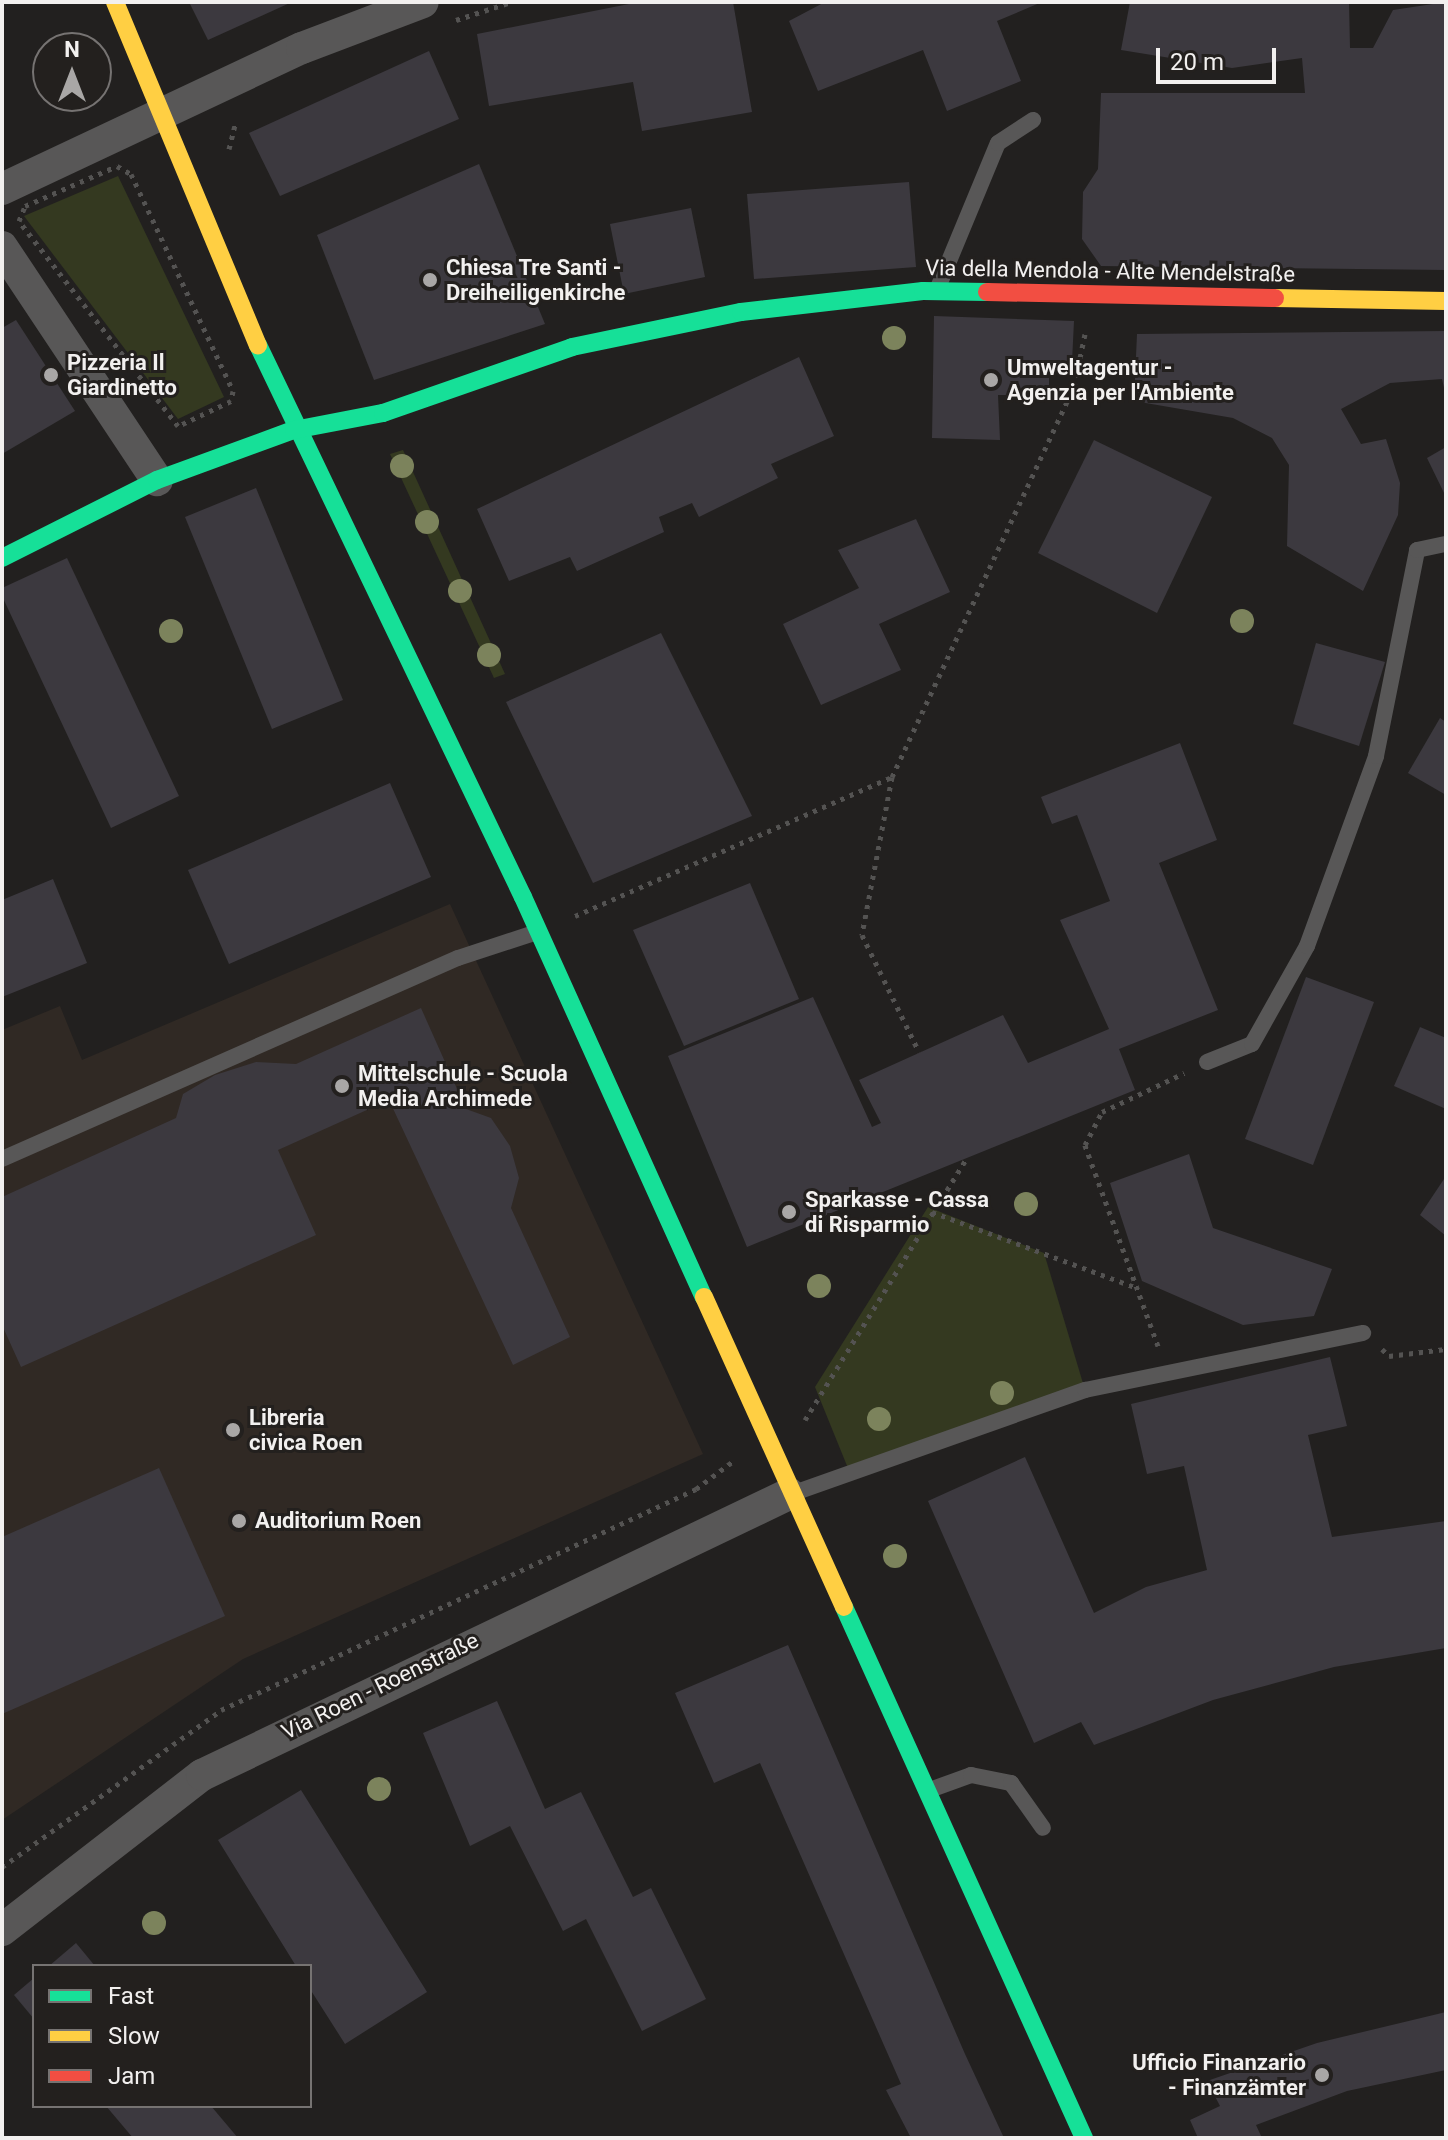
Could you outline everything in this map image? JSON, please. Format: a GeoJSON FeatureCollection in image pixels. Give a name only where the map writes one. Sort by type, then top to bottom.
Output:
{"type":"FeatureCollection","features":[{"type":"Feature","properties":{"kind":"street"},"geometry":{"type":"LineString","coordinates":[[115,2],[167,112],[294,430],[538,932],[789,1494],[1084,2138]]}},
{"type":"Feature","properties":{"kind":"street"},"geometry":{"type":"LineString","coordinates":[[2,189],[167,112],[423,2]]}},
{"type":"Feature","properties":{"kind":"street"},"geometry":{"type":"LineString","coordinates":[[2,247],[157,480]]}},
{"type":"Feature","properties":{"kind":"street","name":"Via della Mendola - Alte Mendelstraße"},"geometry":{"type":"LineString","coordinates":[[2,558],[157,480],[294,430],[383,413],[572,347],[741,312],[937,291],[1094,290],[1446,301]]}},
{"type":"Feature","properties":{"kind":"street","name":"Via Roen - Roenstraße"},"geometry":{"type":"LineString","coordinates":[[2,1930],[202,1775],[789,1494]]}},
{"type":"Feature","properties":{"kind":"lane"},"geometry":{"type":"LineString","coordinates":[[937,291],[998,143],[1033,120]]}},
{"type":"Feature","properties":{"kind":"lane"},"geometry":{"type":"LineString","coordinates":[[1207,1062],[1252,1044],[1307,946],[1376,756],[1417,550],[1446,544]]}},
{"type":"Feature","properties":{"kind":"lane"},"geometry":{"type":"LineString","coordinates":[[2,1159],[458,958],[538,932]]}},
{"type":"Feature","properties":{"kind":"lane"},"geometry":{"type":"LineString","coordinates":[[789,1494],[852,1478],[1085,1390],[1363,1333]]}},
{"type":"Feature","properties":{"kind":"lane"},"geometry":{"type":"LineString","coordinates":[[926,1791],[971,1775],[1011,1783],[1043,1828]]}},
{"type":"Feature","properties":{"kind":"path"},"geometry":{"type":"LineString","coordinates":[[107,168],[131,174],[233,391],[231,401],[178,426],[19,221],[25,206],[107,168]]}},
{"type":"Feature","properties":{"kind":"path"},"geometry":{"type":"LineString","coordinates":[[919,1052],[862,935],[892,777],[1074,387],[1094,290]]}},
{"type":"Feature","properties":{"kind":"path"},"geometry":{"type":"LineString","coordinates":[[538,932],[892,777]]}},
{"type":"Feature","properties":{"kind":"path"},"geometry":{"type":"LineString","coordinates":[[1168,1371],[1085,1145],[1102,1112],[1207,1062]]}},
{"type":"Feature","properties":{"kind":"path"},"geometry":{"type":"LineString","coordinates":[[803,1424],[967,1158]]}},
{"type":"Feature","properties":{"kind":"path"},"geometry":{"type":"LineString","coordinates":[[932,1212],[1137,1288]]}},
{"type":"Feature","properties":{"kind":"path"},"geometry":{"type":"LineString","coordinates":[[1363,1333],[1389,1356],[1446,1349]]}},
{"type":"Feature","properties":{"kind":"path"},"geometry":{"type":"LineString","coordinates":[[2,1867],[221,1710],[696,1489]]}},
{"type":"Feature","properties":{"kind":"shaded area"},"geometry":{"type":"Polygon","coordinates":[[[450,904],[703,1454],[243,1659],[2,1820],[2,1030],[60,1006],[82,1060],[450,904]]]}},
{"type":"Feature","properties":{"kind":"green space"},"geometry":{"type":"Polygon","coordinates":[[[118,176],[224,397],[178,419],[24,216],[118,176]]]}},
{"type":"Feature","properties":{"kind":"green space"},"geometry":{"type":"Polygon","coordinates":[[[403,450],[505,674],[494,678],[390,454],[403,450]]]}},
{"type":"Feature","properties":{"kind":"green space"},"geometry":{"type":"Polygon","coordinates":[[[928,1207],[1044,1253],[1085,1390],[852,1478],[815,1387],[928,1207]]]}},
{"type":"Feature","properties":{"kind":"building"},"geometry":{"type":"Polygon","coordinates":[[[189,2],[292,2],[208,40],[189,2]]]}},
{"type":"Feature","properties":{"kind":"building"},"geometry":{"type":"Polygon","coordinates":[[[639,2],[733,2],[752,112],[642,131],[633,82],[489,106],[477,34],[639,2]]]}},
{"type":"Feature","properties":{"kind":"building"},"geometry":{"type":"Polygon","coordinates":[[[825,2],[1042,2],[997,21],[1021,81],[947,111],[923,50],[818,91],[789,21],[825,2]]]}},
{"type":"Feature","properties":{"kind":"building"},"geometry":{"type":"Polygon","coordinates":[[[1130,2],[1349,2],[1350,48],[1373,48],[1393,10],[1446,2],[1446,270],[1101,266],[1082,239],[1083,192],[1098,169],[1101,93],[1305,93],[1302,58],[1232,68],[1121,50],[1130,2]]]}},
{"type":"Feature","properties":{"kind":"building"},"geometry":{"type":"Polygon","coordinates":[[[429,51],[459,119],[280,196],[249,133],[429,51]]]}},
{"type":"Feature","properties":{"kind":"building","name":"Chiesa Tre Santi - Dreiheiligenkirche"},"geometry":{"type":"Polygon","coordinates":[[[479,164],[545,324],[374,380],[317,235],[479,164]]]}},
{"type":"Feature","properties":{"kind":"building"},"geometry":{"type":"Polygon","coordinates":[[[909,182],[916,267],[754,279],[747,194],[909,182]]]}},
{"type":"Feature","properties":{"kind":"building"},"geometry":{"type":"Polygon","coordinates":[[[691,208],[705,277],[624,294],[610,224],[691,208]]]}},
{"type":"Feature","properties":{"kind":"building","name":"Umweltagentur - Agenzia per l'Ambiente"},"geometry":{"type":"Polygon","coordinates":[[[934,316],[1074,321],[1072,362],[1049,365],[1049,395],[998,395],[1000,440],[932,438],[934,316]]]}},
{"type":"Feature","properties":{"kind":"building"},"geometry":{"type":"Polygon","coordinates":[[[16,320],[75,411],[2,454],[2,328],[16,320]]]}},
{"type":"Feature","properties":{"kind":"building"},"geometry":{"type":"Polygon","coordinates":[[[1446,331],[1446,397],[1442,379],[1390,383],[1341,409],[1361,444],[1386,439],[1400,483],[1398,515],[1363,591],[1287,546],[1289,465],[1272,438],[1233,418],[1134,401],[1137,334],[1446,331]]]}},
{"type":"Feature","properties":{"kind":"building"},"geometry":{"type":"Polygon","coordinates":[[[799,357],[834,436],[771,464],[778,478],[699,517],[692,503],[659,517],[664,532],[577,571],[570,557],[509,581],[477,509],[799,357]]]}},
{"type":"Feature","properties":{"kind":"building"},"geometry":{"type":"Polygon","coordinates":[[[1094,440],[1212,497],[1157,613],[1038,553],[1094,440]]]}},
{"type":"Feature","properties":{"kind":"building"},"geometry":{"type":"Polygon","coordinates":[[[1446,447],[1446,497],[1427,458],[1446,447]]]}},
{"type":"Feature","properties":{"kind":"building"},"geometry":{"type":"Polygon","coordinates":[[[256,488],[343,700],[272,729],[185,517],[256,488]]]}},
{"type":"Feature","properties":{"kind":"building"},"geometry":{"type":"Polygon","coordinates":[[[916,519],[950,592],[879,624],[901,670],[821,705],[783,624],[859,588],[838,550],[916,519]]]}},
{"type":"Feature","properties":{"kind":"building"},"geometry":{"type":"Polygon","coordinates":[[[67,558],[179,796],[111,828],[2,596],[2,588],[67,558]]]}},
{"type":"Feature","properties":{"kind":"building"},"geometry":{"type":"Polygon","coordinates":[[[661,633],[752,816],[593,883],[506,702],[661,633]]]}},
{"type":"Feature","properties":{"kind":"building"},"geometry":{"type":"Polygon","coordinates":[[[1316,643],[1385,662],[1359,746],[1293,724],[1316,643]]]}},
{"type":"Feature","properties":{"kind":"building"},"geometry":{"type":"Polygon","coordinates":[[[1440,718],[1446,722],[1446,795],[1408,773],[1440,718]]]}},
{"type":"Feature","properties":{"kind":"building"},"geometry":{"type":"Polygon","coordinates":[[[1180,743],[1217,840],[1159,863],[1218,1010],[1119,1049],[1135,1090],[747,1247],[668,1056],[813,997],[872,1127],[881,1123],[859,1080],[1003,1015],[1028,1063],[1109,1029],[1060,920],[1110,901],[1077,815],[1052,824],[1041,797],[1180,743]]]}},
{"type":"Feature","properties":{"kind":"building"},"geometry":{"type":"Polygon","coordinates":[[[390,783],[431,877],[229,964],[188,870],[390,783]]]}},
{"type":"Feature","properties":{"kind":"building"},"geometry":{"type":"Polygon","coordinates":[[[53,879],[87,963],[2,997],[2,900],[53,879]]]}},
{"type":"Feature","properties":{"kind":"building"},"geometry":{"type":"Polygon","coordinates":[[[750,883],[799,999],[684,1046],[633,930],[750,883]]]}},
{"type":"Feature","properties":{"kind":"building"},"geometry":{"type":"Polygon","coordinates":[[[1306,977],[1374,1002],[1313,1165],[1245,1139],[1306,977]]]}},
{"type":"Feature","properties":{"kind":"building"},"geometry":{"type":"Polygon","coordinates":[[[421,1008],[466,1109],[491,1118],[510,1146],[519,1178],[511,1208],[570,1337],[513,1365],[389,1100],[278,1150],[316,1235],[21,1367],[2,1325],[2,1197],[176,1118],[183,1094],[215,1075],[256,1062],[296,1064],[421,1008]]]}},
{"type":"Feature","properties":{"kind":"building"},"geometry":{"type":"Polygon","coordinates":[[[1420,1027],[1446,1038],[1446,1109],[1394,1086],[1420,1027]]]}},
{"type":"Feature","properties":{"kind":"building"},"geometry":{"type":"Polygon","coordinates":[[[1189,1154],[1213,1228],[1332,1269],[1314,1316],[1243,1325],[1142,1281],[1110,1183],[1189,1154]]]}},
{"type":"Feature","properties":{"kind":"building"},"geometry":{"type":"Polygon","coordinates":[[[1446,1176],[1446,1236],[1420,1215],[1446,1176]]]}},
{"type":"Feature","properties":{"kind":"building"},"geometry":{"type":"Polygon","coordinates":[[[1330,1357],[1347,1426],[1308,1435],[1332,1537],[1446,1521],[1446,1648],[1334,1667],[1213,1700],[1094,1745],[1081,1722],[1034,1743],[928,1501],[1025,1457],[1094,1613],[1146,1587],[1207,1570],[1184,1466],[1147,1474],[1131,1404],[1330,1357]]]}},
{"type":"Feature","properties":{"kind":"building"},"geometry":{"type":"Polygon","coordinates":[[[159,1468],[225,1616],[2,1714],[2,1537],[159,1468]]]}},
{"type":"Feature","properties":{"kind":"building"},"geometry":{"type":"Polygon","coordinates":[[[788,1645],[1004,2138],[911,2138],[886,2090],[901,2084],[760,1763],[714,1783],[675,1693],[788,1645]]]}},
{"type":"Feature","properties":{"kind":"building"},"geometry":{"type":"Polygon","coordinates":[[[497,1701],[545,1809],[581,1792],[633,1897],[651,1888],[706,1999],[642,2031],[586,1919],[563,1931],[510,1826],[470,1846],[423,1733],[497,1701]]]}},
{"type":"Feature","properties":{"kind":"building"},"geometry":{"type":"Polygon","coordinates":[[[301,1790],[427,1992],[345,2044],[312,1992],[312,1964],[295,1964],[218,1840],[301,1790]]]}},
{"type":"Feature","properties":{"kind":"building"},"geometry":{"type":"Polygon","coordinates":[[[76,1943],[93,1964],[51,1964],[76,1943]]]}},
{"type":"Feature","properties":{"kind":"building"},"geometry":{"type":"Polygon","coordinates":[[[32,1980],[32,2017],[14,1995],[32,1980]]]}},
{"type":"Feature","properties":{"kind":"building","name":"Ufficio Finanzario - Finanzämter"},"geometry":{"type":"Polygon","coordinates":[[[1446,2012],[1446,2070],[1347,2091],[1256,2125],[1262,2138],[1198,2138],[1190,2120],[1220,2106],[1207,2081],[1317,2043],[1446,2012]]]}},
{"type":"Feature","properties":{"kind":"building"},"geometry":{"type":"Polygon","coordinates":[[[108,2108],[213,2108],[238,2138],[133,2138],[108,2108]]]}},
{"type":"Feature","properties":{"kind":"traffic: fast"},"geometry":{"type":"LineString","coordinates":[[2,558],[157,480],[294,430],[383,413],[572,347],[741,312],[923,291],[987,292]]}},
{"type":"Feature","properties":{"kind":"traffic: fast"},"geometry":{"type":"LineString","coordinates":[[258,345],[523,897],[704,1297]]}},
{"type":"Feature","properties":{"kind":"traffic: fast"},"geometry":{"type":"LineString","coordinates":[[844,1607],[1084,2138]]}},
{"type":"Feature","properties":{"kind":"traffic: slow"},"geometry":{"type":"LineString","coordinates":[[115,2],[258,345]]}},
{"type":"Feature","properties":{"kind":"traffic: slow"},"geometry":{"type":"LineString","coordinates":[[1275,298],[1446,301]]}},
{"type":"Feature","properties":{"kind":"traffic: slow"},"geometry":{"type":"LineString","coordinates":[[704,1297],[844,1607]]}},
{"type":"Feature","properties":{"kind":"traffic: jam"},"geometry":{"type":"LineString","coordinates":[[987,292],[1275,298]]}},
{"type":"Feature","properties":{"kind":"place","name":"Chiesa Tre Santi - Dreiheiligenkirche"},"geometry":{"type":"Point","coordinates":[430,280]}},
{"type":"Feature","properties":{"kind":"place","name":"Pizzeria Il Giardinetto"},"geometry":{"type":"Point","coordinates":[51,375]}},
{"type":"Feature","properties":{"kind":"place","name":"Umweltagentur - Agenzia per l'Ambiente"},"geometry":{"type":"Point","coordinates":[991,380]}},
{"type":"Feature","properties":{"kind":"place","name":"Mittelschule - Scuola Media Archimede"},"geometry":{"type":"Point","coordinates":[342,1086]}},
{"type":"Feature","properties":{"kind":"place","name":"Sparkasse - Cassa di Risparmio"},"geometry":{"type":"Point","coordinates":[789,1212]}},
{"type":"Feature","properties":{"kind":"place","name":"Libreria civica Roen"},"geometry":{"type":"Point","coordinates":[233,1430]}},
{"type":"Feature","properties":{"kind":"place","name":"Auditorium Roen"},"geometry":{"type":"Point","coordinates":[239,1521]}},
{"type":"Feature","properties":{"kind":"place","name":"Ufficio Finanzario - Finanzämter"},"geometry":{"type":"Point","coordinates":[1322,2075]}}]}
